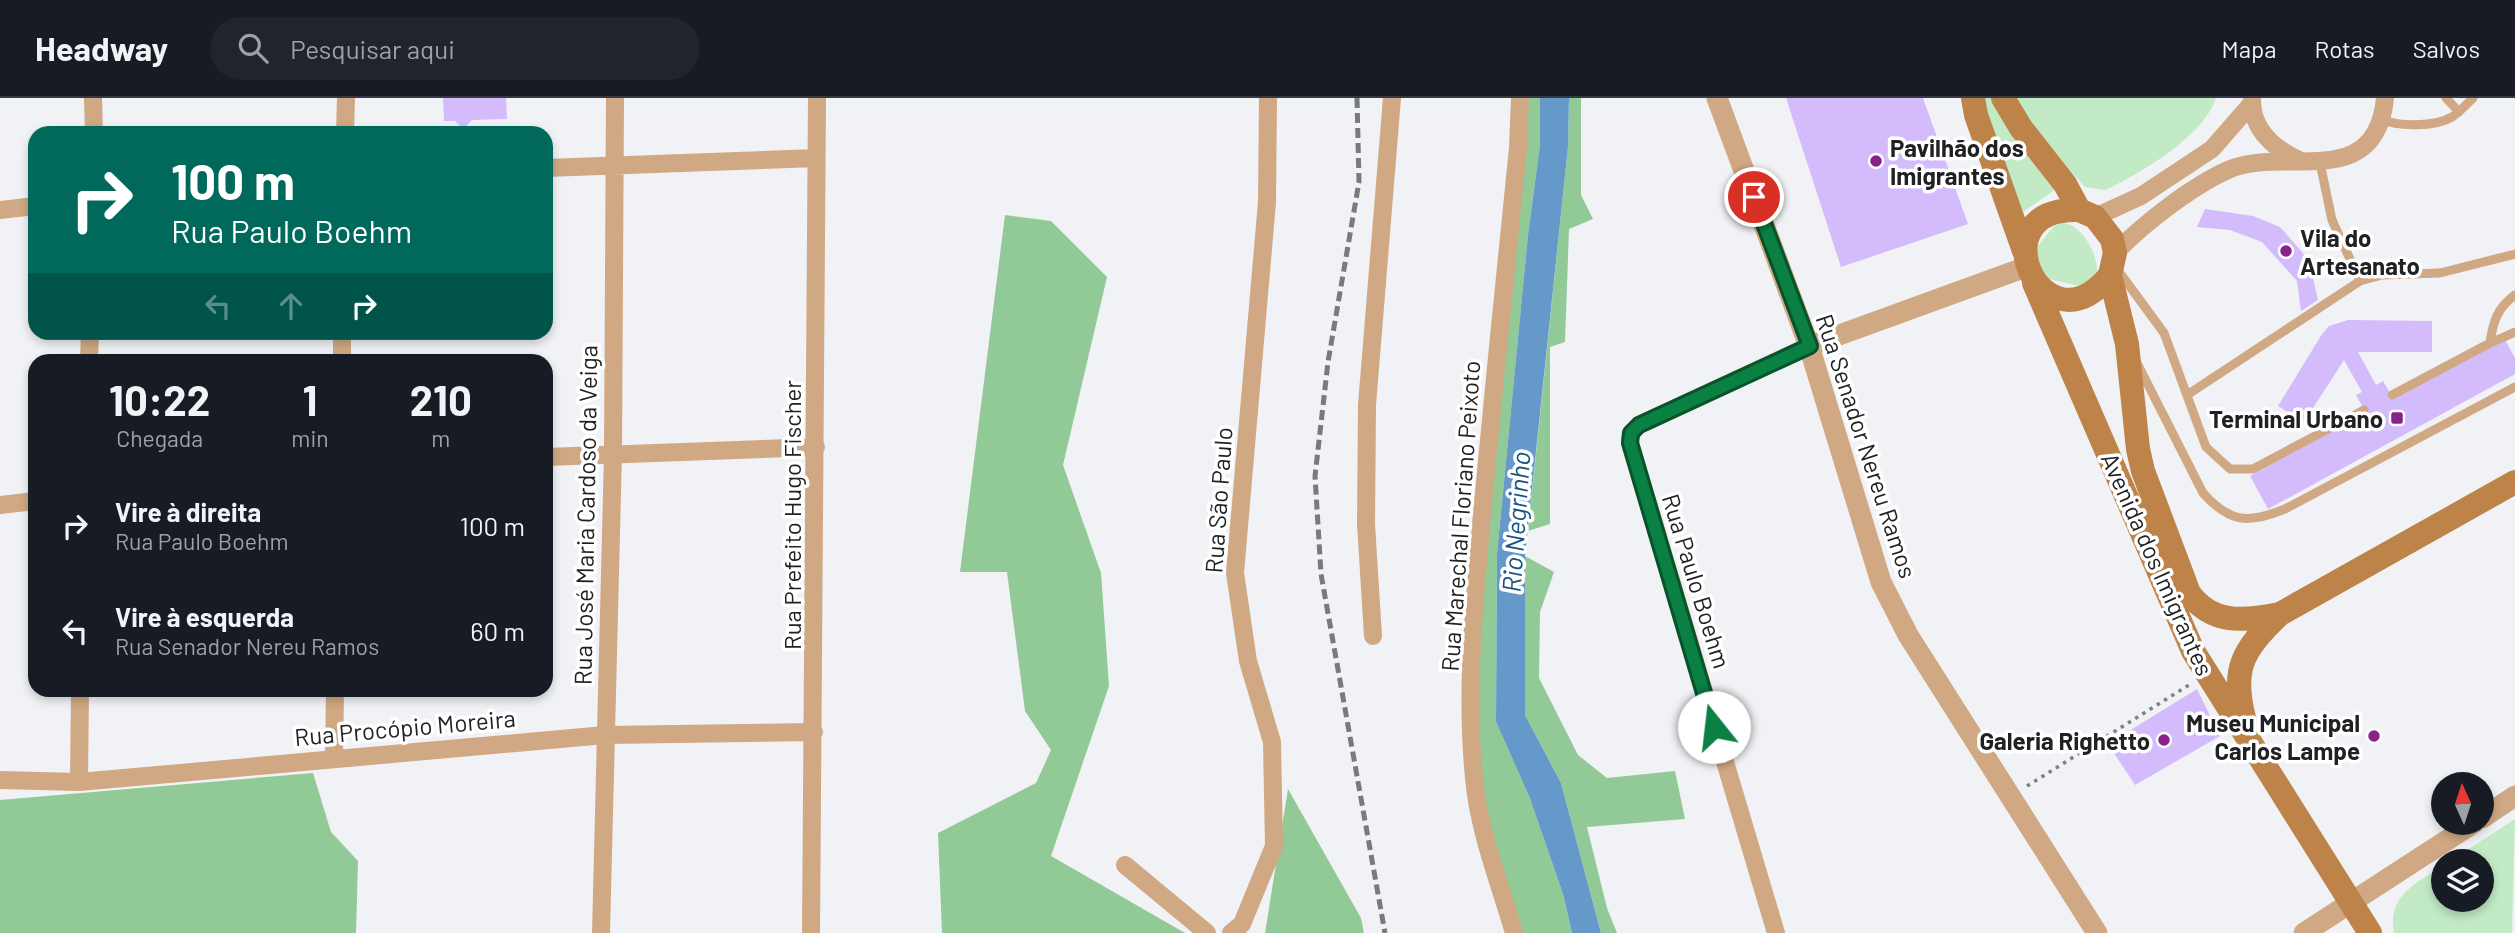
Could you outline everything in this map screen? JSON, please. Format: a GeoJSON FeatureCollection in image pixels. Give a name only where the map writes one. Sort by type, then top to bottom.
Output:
{"type":"FeatureCollection","features":[{"type":"Feature","properties":{"kind":"main road","name":"Avenida dos Imigrantes"},"geometry":{"type":"LineString","coordinates":[[1973,98],[2028,267],[2206,674],[2370,933]]}},
{"type":"Feature","properties":{"kind":"main road","name":"Avenida dos Imigrantes"},"geometry":{"type":"LineString","coordinates":[[2003,98],[2021,128],[2087,213],[2112,239],[2113,264],[2127,344],[2143,471],[2189,593],[2198,606],[2212,615],[2229,619],[2250,620],[2280,614]]}},
{"type":"Feature","properties":{"kind":"main road"},"geometry":{"type":"LineString","coordinates":[[2087,213],[2064,209],[2049,214],[2036,223],[2028,236],[2028,267],[2048,294],[2065,299],[2083,298],[2098,289],[2113,264]]}},
{"type":"Feature","properties":{"kind":"main road"},"geometry":{"type":"LineString","coordinates":[[2250,740],[2237,692],[2241,662],[2255,638],[2280,614],[2515,482]]}},
{"type":"Feature","properties":{"kind":"street"},"geometry":{"type":"LineString","coordinates":[[93,98],[94,126]]}},
{"type":"Feature","properties":{"kind":"street"},"geometry":{"type":"LineString","coordinates":[[345,126],[346,98]]}},
{"type":"Feature","properties":{"kind":"street","name":"Rua José Maria Cardoso da Veiga"},"geometry":{"type":"LineString","coordinates":[[601,933],[613,453],[615,98]]}},
{"type":"Feature","properties":{"kind":"street","name":"Rua Prefeito Hugo Fischer"},"geometry":{"type":"LineString","coordinates":[[811,933],[817,98]]}},
{"type":"Feature","properties":{"kind":"street","name":"Rua São Paulo"},"geometry":{"type":"LineString","coordinates":[[1231,933],[1242,924],[1274,846],[1272,742],[1248,662],[1235,573],[1267,202],[1268,98]]}},
{"type":"Feature","properties":{"kind":"street"},"geometry":{"type":"LineString","coordinates":[[1373,636],[1366,524],[1367,405],[1392,98]]}},
{"type":"Feature","properties":{"kind":"street","name":"Rua Marechal Floriano Peixoto"},"geometry":{"type":"LineString","coordinates":[[1514,933],[1476,796],[1473,671],[1476,581],[1518,148],[1520,98]]}},
{"type":"Feature","properties":{"kind":"street","name":"Rua Senador Nereu Ramos"},"geometry":{"type":"LineString","coordinates":[[1717,98],[1810,346],[1881,582],[1908,635],[2098,933]]}},
{"type":"Feature","properties":{"kind":"street"},"geometry":{"type":"LineString","coordinates":[[2113,264],[2139,229],[2226,170],[2244,164],[2301,161],[2320,163],[2340,160],[2357,151],[2371,137],[2381,119],[2385,98]]}},
{"type":"Feature","properties":{"kind":"street"},"geometry":{"type":"LineString","coordinates":[[2087,213],[2141,196],[2212,149],[2252,100]]}},
{"type":"Feature","properties":{"kind":"street"},"geometry":{"type":"LineString","coordinates":[[2252,100],[2257,122],[2267,139],[2282,153],[2301,161]]}},
{"type":"Feature","properties":{"kind":"street"},"geometry":{"type":"LineString","coordinates":[[553,168],[816,158]]}},
{"type":"Feature","properties":{"kind":"street"},"geometry":{"type":"LineString","coordinates":[[0,210],[28,207]]}},
{"type":"Feature","properties":{"kind":"street"},"geometry":{"type":"LineString","coordinates":[[1810,346],[2028,267]]}},
{"type":"Feature","properties":{"kind":"street","name":"Rua Paulo Boehm"},"geometry":{"type":"LineString","coordinates":[[1776,933],[1630,443],[1631,433],[1639,425],[1810,346]]}},
{"type":"Feature","properties":{"kind":"street"},"geometry":{"type":"LineString","coordinates":[[553,457],[816,447]]}},
{"type":"Feature","properties":{"kind":"street"},"geometry":{"type":"LineString","coordinates":[[0,505],[28,502]]}},
{"type":"Feature","properties":{"kind":"street"},"geometry":{"type":"LineString","coordinates":[[79,782],[80,697]]}},
{"type":"Feature","properties":{"kind":"street"},"geometry":{"type":"LineString","coordinates":[[334,758],[335,697]]}},
{"type":"Feature","properties":{"kind":"street","name":"Rua Procópio Moreira"},"geometry":{"type":"LineString","coordinates":[[0,780],[79,782],[605,735],[814,732]]}},
{"type":"Feature","properties":{"kind":"street"},"geometry":{"type":"LineString","coordinates":[[2494,810],[2515,796]]}},
{"type":"Feature","properties":{"kind":"street"},"geometry":{"type":"LineString","coordinates":[[2304,933],[2455,835]]}},
{"type":"Feature","properties":{"kind":"street"},"geometry":{"type":"LineString","coordinates":[[1125,865],[1207,933]]}},
{"type":"Feature","properties":{"kind":"lane"},"geometry":{"type":"LineString","coordinates":[[2446,98],[2459,112]]}},
{"type":"Feature","properties":{"kind":"lane"},"geometry":{"type":"LineString","coordinates":[[2381,119],[2390,124],[2434,122],[2459,112],[2473,98]]}},
{"type":"Feature","properties":{"kind":"lane"},"geometry":{"type":"LineString","coordinates":[[2320,163],[2332,220],[2360,281]]}},
{"type":"Feature","properties":{"kind":"lane"},"geometry":{"type":"LineString","coordinates":[[2187,395],[2360,281],[2382,275],[2441,273],[2515,254]]}},
{"type":"Feature","properties":{"kind":"lane"},"geometry":{"type":"LineString","coordinates":[[2113,264],[2164,333],[2206,447],[2230,469],[2253,469],[2364,410]]}},
{"type":"Feature","properties":{"kind":"lane"},"geometry":{"type":"LineString","coordinates":[[2490,343],[2493,322],[2501,305],[2515,295]]}},
{"type":"Feature","properties":{"kind":"lane"},"geometry":{"type":"LineString","coordinates":[[2392,395],[2515,332]]}},
{"type":"Feature","properties":{"kind":"lane"},"geometry":{"type":"LineString","coordinates":[[2127,344],[2203,493],[2217,508],[2238,519],[2262,518],[2285,509],[2515,387]]}},
{"type":"Feature","properties":{"kind":"path"},"geometry":{"type":"LineString","coordinates":[[2011,796],[2206,674]]}},
{"type":"Feature","properties":{"kind":"green space"},"geometry":{"type":"Polygon","coordinates":[[[1520,98],[1540,98],[1540,145],[1528,235],[1497,554],[1496,722],[1529,796],[1563,894],[1572,933],[1514,933],[1485,835],[1473,671],[1520,98]]]}},
{"type":"Feature","properties":{"kind":"green space"},"geometry":{"type":"Polygon","coordinates":[[[1569,98],[1581,98],[1581,195],[1593,219],[1569,229],[1565,342],[1550,347],[1550,524],[1528,531],[1568,147],[1569,98]]]}},
{"type":"Feature","properties":{"kind":"green space"},"geometry":{"type":"Polygon","coordinates":[[[1980,98],[1991,98],[2056,189],[2020,214],[1980,98]]]}},
{"type":"Feature","properties":{"kind":"green space"},"geometry":{"type":"Polygon","coordinates":[[[2015,98],[2216,98],[2199,126],[2185,140],[2152,164],[2105,190],[2085,187],[2043,141],[2015,98]]]}},
{"type":"Feature","properties":{"kind":"green space"},"geometry":{"type":"Polygon","coordinates":[[[1005,215],[1051,221],[1107,277],[1063,465],[1101,573],[1109,686],[1051,856],[1185,933],[942,933],[938,833],[1036,783],[1051,750],[1025,711],[1007,572],[960,572],[1005,215]]]}},
{"type":"Feature","properties":{"kind":"green space"},"geometry":{"type":"Polygon","coordinates":[[[2063,223],[2082,234],[2094,256],[2097,271],[2085,285],[2040,277],[2034,251],[2054,226],[2063,223]]]}},
{"type":"Feature","properties":{"kind":"green space"},"geometry":{"type":"Polygon","coordinates":[[[1525,556],[1554,572],[1540,612],[1539,678],[1578,755],[1607,778],[1675,771],[1685,819],[1587,827],[1607,908],[1617,933],[1601,933],[1561,783],[1525,715],[1525,556]]]}},
{"type":"Feature","properties":{"kind":"green space"},"geometry":{"type":"Polygon","coordinates":[[[313,773],[331,832],[358,861],[356,933],[0,933],[0,800],[313,773]]]}},
{"type":"Feature","properties":{"kind":"green space"},"geometry":{"type":"Polygon","coordinates":[[[1288,789],[1361,918],[1364,933],[1265,933],[1288,789]]]}},
{"type":"Feature","properties":{"kind":"green space"},"geometry":{"type":"Polygon","coordinates":[[[2515,819],[2512,933],[2394,933],[2393,920],[2399,900],[2414,885],[2431,874],[2431,912],[2494,912],[2494,849],[2469,849],[2515,819]]]}},
{"type":"Feature","properties":{"kind":"water","name":"Rio Negrinho"},"geometry":{"type":"Polygon","coordinates":[[[1540,98],[1569,98],[1568,147],[1525,556],[1525,715],[1561,783],[1601,933],[1572,933],[1563,894],[1529,796],[1496,722],[1497,554],[1528,235],[1540,145],[1540,98]]]}},
{"type":"Feature","properties":{"kind":"building"},"geometry":{"type":"Polygon","coordinates":[[[443,98],[506,98],[507,119],[472,120],[466,126],[460,126],[455,121],[444,121],[443,98]]]}},
{"type":"Feature","properties":{"kind":"building","name":"Pavilhão dos Imigrantes"},"geometry":{"type":"Polygon","coordinates":[[[1786,98],[1923,98],[1968,224],[1841,267],[1786,98]]]}},
{"type":"Feature","properties":{"kind":"building","name":"Vila do Artesanato"},"geometry":{"type":"Polygon","coordinates":[[[2205,209],[2253,216],[2280,227],[2309,260],[2318,300],[2301,311],[2297,281],[2262,242],[2230,230],[2197,227],[2205,209]]]}},
{"type":"Feature","properties":{"kind":"building","name":"Terminal Urbano"},"geometry":{"type":"Polygon","coordinates":[[[2348,320],[2432,321],[2432,352],[2358,352],[2376,385],[2383,381],[2393,398],[2504,338],[2515,358],[2515,374],[2268,509],[2250,476],[2366,413],[2356,395],[2362,392],[2344,360],[2304,422],[2278,406],[2322,334],[2329,326],[2348,320]]]}},
{"type":"Feature","properties":{"kind":"building","name":"Galeria Righetto"},"geometry":{"type":"Polygon","coordinates":[[[2197,689],[2220,736],[2135,785],[2108,744],[2197,689]]]}},
{"type":"Feature","properties":{"kind":"railway"},"geometry":{"type":"LineString","coordinates":[[1357,98],[1359,182],[1328,362],[1315,476],[1321,574],[1385,933]]}},
{"type":"Feature","properties":{"kind":"place","name":"Pavilhão dos Imigrantes"},"geometry":{"type":"Point","coordinates":[1876,161]}},
{"type":"Feature","properties":{"kind":"place","name":"Vila do Artesanato"},"geometry":{"type":"Point","coordinates":[2286,251]}},
{"type":"Feature","properties":{"kind":"place","name":"Terminal Urbano"},"geometry":{"type":"Point","coordinates":[2397,418]}},
{"type":"Feature","properties":{"kind":"place","name":"Museu Municipal Carlos Lampe"},"geometry":{"type":"Point","coordinates":[2374,736]}},
{"type":"Feature","properties":{"kind":"place","name":"Galeria Righetto"},"geometry":{"type":"Point","coordinates":[2164,740]}},
{"type":"Feature","properties":{"kind":"route"},"geometry":{"type":"LineString","coordinates":[[1714,727],[1630,443],[1631,433],[1639,425],[1810,346],[1754,197]]}}]}
